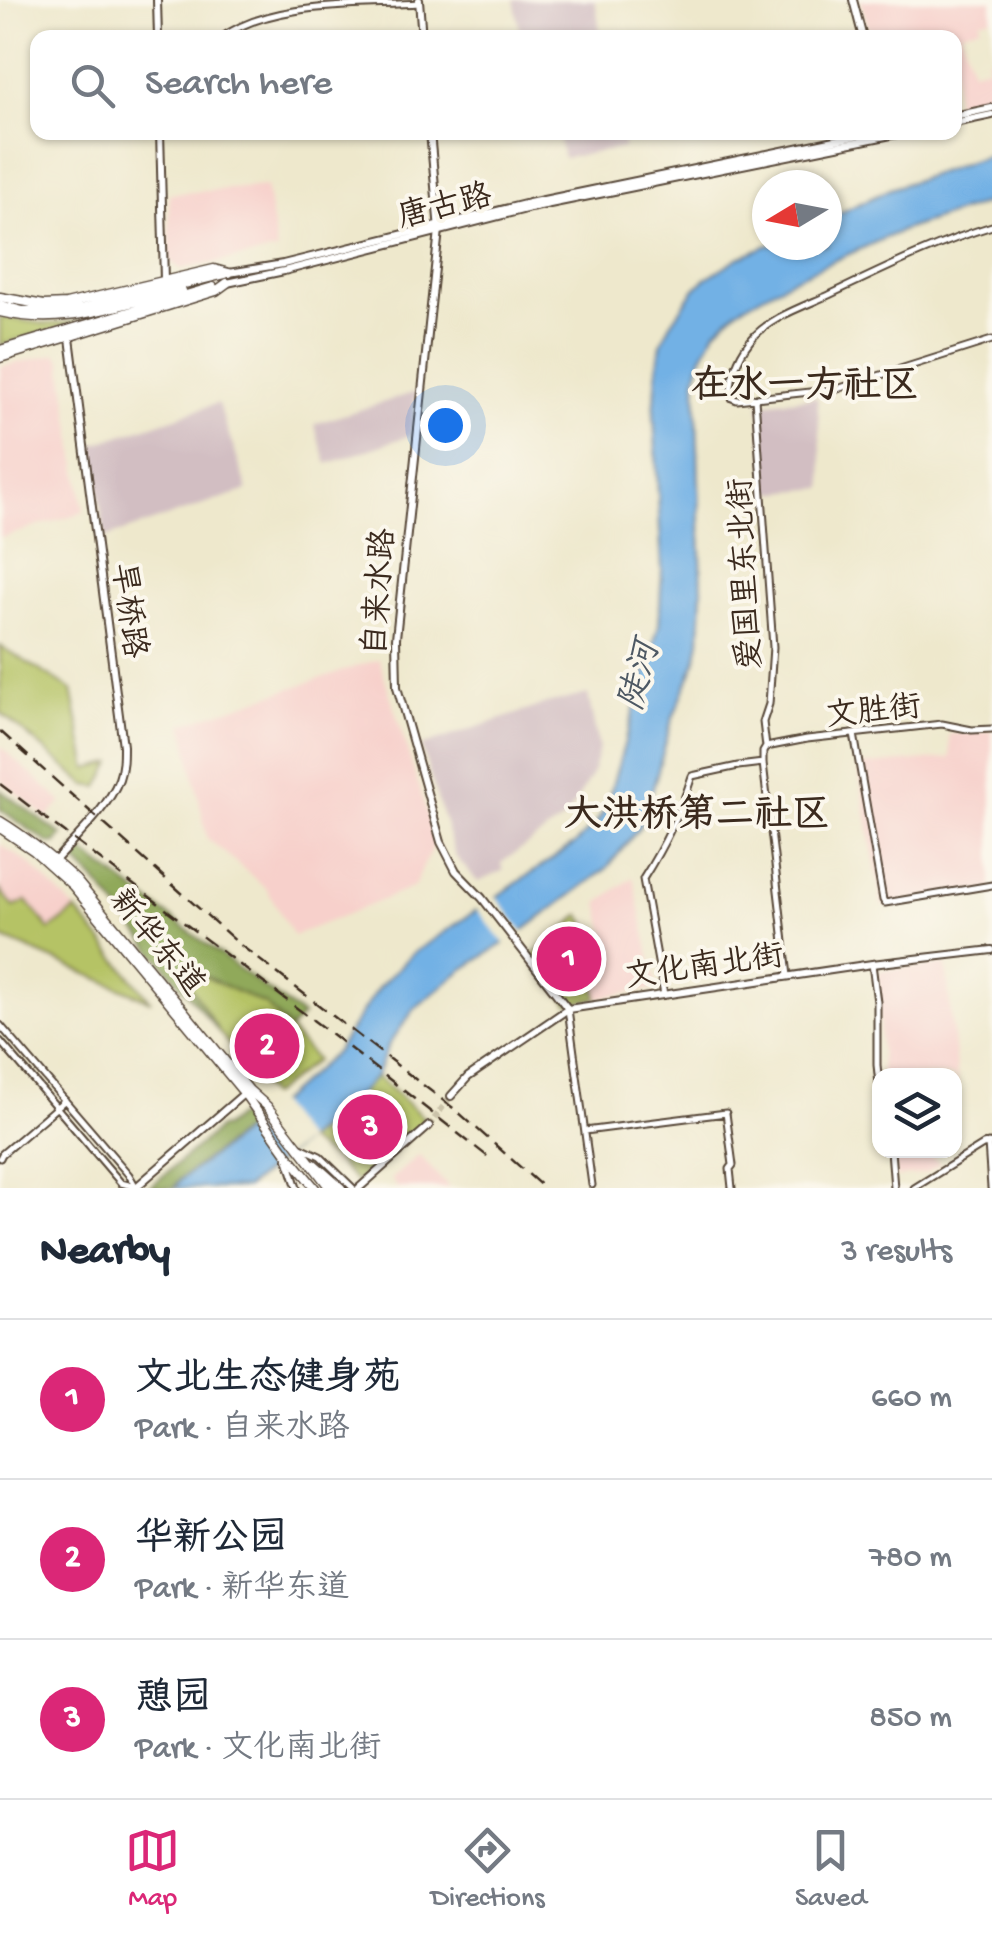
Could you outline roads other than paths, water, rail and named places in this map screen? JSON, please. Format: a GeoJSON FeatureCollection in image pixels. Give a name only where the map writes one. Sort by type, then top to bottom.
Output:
{"type":"FeatureCollection","features":[{"type":"Feature","properties":{"kind":"main road"},"geometry":{"type":"LineString","coordinates":[[0,354],[214,269],[228,278]]}},
{"type":"Feature","properties":{"kind":"main road"},"geometry":{"type":"LineString","coordinates":[[0,297],[33,304],[66,304],[228,278]]}},
{"type":"Feature","properties":{"kind":"main road"},"geometry":{"type":"LineString","coordinates":[[0,354],[70,338],[216,291],[228,278]]}},
{"type":"Feature","properties":{"kind":"main road"},"geometry":{"type":"LineString","coordinates":[[0,309],[42,318],[71,317],[162,291]]}},
{"type":"Feature","properties":{"kind":"main road","name":"新华东道"},"geometry":{"type":"LineString","coordinates":[[0,824],[53,863],[246,1092],[286,1154]]}},
{"type":"Feature","properties":{"kind":"main road","name":"新华东道"},"geometry":{"type":"LineString","coordinates":[[246,1092],[267,1106],[297,1146]]}},
{"type":"Feature","properties":{"kind":"main road"},"geometry":{"type":"LineString","coordinates":[[297,1146],[328,1187]]}},
{"type":"Feature","properties":{"kind":"main road"},"geometry":{"type":"LineString","coordinates":[[286,1154],[316,1188]]}},
{"type":"Feature","properties":{"kind":"main road"},"geometry":{"type":"LineString","coordinates":[[307,1158],[342,1188]]}},
{"type":"Feature","properties":{"kind":"main road"},"geometry":{"type":"LineString","coordinates":[[298,1168],[306,1188]]}},
{"type":"Feature","properties":{"kind":"street"},"geometry":{"type":"LineString","coordinates":[[157,0],[158,30]]}},
{"type":"Feature","properties":{"kind":"street"},"geometry":{"type":"LineString","coordinates":[[853,0],[861,30]]}},
{"type":"Feature","properties":{"kind":"street"},"geometry":{"type":"LineString","coordinates":[[234,30],[264,17],[321,8],[419,2],[421,30]]}},
{"type":"Feature","properties":{"kind":"street"},"geometry":{"type":"LineString","coordinates":[[962,117],[992,111]]}},
{"type":"Feature","properties":{"kind":"street"},"geometry":{"type":"LineString","coordinates":[[160,140],[162,291]]}},
{"type":"Feature","properties":{"kind":"street","name":"自来水路"},"geometry":{"type":"LineString","coordinates":[[431,140],[438,228],[396,663],[403,712],[442,842],[456,871],[482,898],[568,1008]]}},
{"type":"Feature","properties":{"kind":"street","name":"唐古路"},"geometry":{"type":"LineString","coordinates":[[228,278],[284,271],[529,203],[835,140]]}},
{"type":"Feature","properties":{"kind":"street","name":"唐古路"},"geometry":{"type":"LineString","coordinates":[[438,228],[861,140]]}},
{"type":"Feature","properties":{"kind":"street"},"geometry":{"type":"LineString","coordinates":[[992,226],[944,242],[777,319],[750,340],[734,373],[730,394],[737,400],[837,389],[992,340]]}},
{"type":"Feature","properties":{"kind":"street","name":"旱桥路"},"geometry":{"type":"LineString","coordinates":[[53,863],[106,802],[123,764],[70,338]]}},
{"type":"Feature","properties":{"kind":"street","name":"爱国里东北街"},"geometry":{"type":"LineString","coordinates":[[755,398],[773,648],[770,704],[763,722],[763,763],[788,976]]}},
{"type":"Feature","properties":{"kind":"street","name":"文胜街"},"geometry":{"type":"LineString","coordinates":[[764,749],[942,724],[992,729]]}},
{"type":"Feature","properties":{"kind":"street"},"geometry":{"type":"LineString","coordinates":[[854,734],[883,900],[886,903],[992,885]]}},
{"type":"Feature","properties":{"kind":"street"},"geometry":{"type":"LineString","coordinates":[[664,994],[642,879],[665,845],[692,776],[763,763]]}},
{"type":"Feature","properties":{"kind":"street","name":"文化南北街"},"geometry":{"type":"LineString","coordinates":[[451,1096],[468,1077],[568,1008],[992,950]]}},
{"type":"Feature","properties":{"kind":"street"},"geometry":{"type":"LineString","coordinates":[[872,964],[877,1002],[876,1068]]}},
{"type":"Feature","properties":{"kind":"street"},"geometry":{"type":"LineString","coordinates":[[568,1008],[592,1185]]}},
{"type":"Feature","properties":{"kind":"street"},"geometry":{"type":"LineString","coordinates":[[0,1025],[129,1175],[135,1188]]}},
{"type":"Feature","properties":{"kind":"street"},"geometry":{"type":"LineString","coordinates":[[10,1036],[1,1044],[120,1182],[135,1188]]}},
{"type":"Feature","properties":{"kind":"street"},"geometry":{"type":"LineString","coordinates":[[135,1188],[246,1092]]}},
{"type":"Feature","properties":{"kind":"street"},"geometry":{"type":"LineString","coordinates":[[0,1158],[65,1100]]}},
{"type":"Feature","properties":{"kind":"street"},"geometry":{"type":"LineString","coordinates":[[585,1131],[726,1112],[732,1188]]}},
{"type":"Feature","properties":{"kind":"street"},"geometry":{"type":"LineString","coordinates":[[297,1146],[320,1156],[356,1188],[429,1126]]}},
{"type":"Feature","properties":{"kind":"street"},"geometry":{"type":"LineString","coordinates":[[914,1188],[990,1143],[991,1188]]}},
{"type":"Feature","properties":{"kind":"street"},"geometry":{"type":"LineString","coordinates":[[286,1154],[297,1188]]}},
{"type":"Feature","properties":{"kind":"street"},"geometry":{"type":"LineString","coordinates":[[892,1158],[894,1188]]}},
{"type":"Feature","properties":{"kind":"water"},"geometry":{"type":"Polygon","coordinates":[[[992,154],[992,201],[903,230],[842,257],[842,212],[890,189],[992,154]]]}},
{"type":"Feature","properties":{"kind":"water"},"geometry":{"type":"Polygon","coordinates":[[[752,252],[752,260],[835,260],[738,309],[716,330],[701,358],[696,380],[700,641],[638,829],[607,868],[415,1008],[389,1044],[376,1076],[343,1110],[246,1188],[175,1188],[335,1053],[379,987],[412,954],[576,843],[597,822],[606,807],[659,625],[662,569],[654,415],[661,344],[694,290],[752,252]]]}},
{"type":"Feature","properties":{"kind":"tunnel"},"geometry":{"type":"LineString","coordinates":[[429,1126],[451,1096]]}},
{"type":"Feature","properties":{"kind":"railway"},"geometry":{"type":"LineString","coordinates":[[0,731],[239,944],[457,1111],[544,1188]]}},
{"type":"Feature","properties":{"kind":"railway"},"geometry":{"type":"LineString","coordinates":[[0,784],[492,1160]]}},
{"type":"Feature","properties":{"kind":"place","name":"文北生态健身苑"},"geometry":{"type":"Point","coordinates":[569,959]}},
{"type":"Feature","properties":{"kind":"place","name":"华新公园"},"geometry":{"type":"Point","coordinates":[267,1046]}},
{"type":"Feature","properties":{"kind":"place","name":"憩园"},"geometry":{"type":"Point","coordinates":[370,1127]}},
{"type":"Feature","properties":{"kind":"district","name":"在水一方社区"},"geometry":{"type":"Point","coordinates":[805,383]}},
{"type":"Feature","properties":{"kind":"district","name":"大洪桥第二社区"},"geometry":{"type":"Point","coordinates":[697,812]}},
{"type":"Feature","properties":{"kind":"water label","name":"陡河"},"geometry":{"type":"Point","coordinates":[637,675]}}]}
